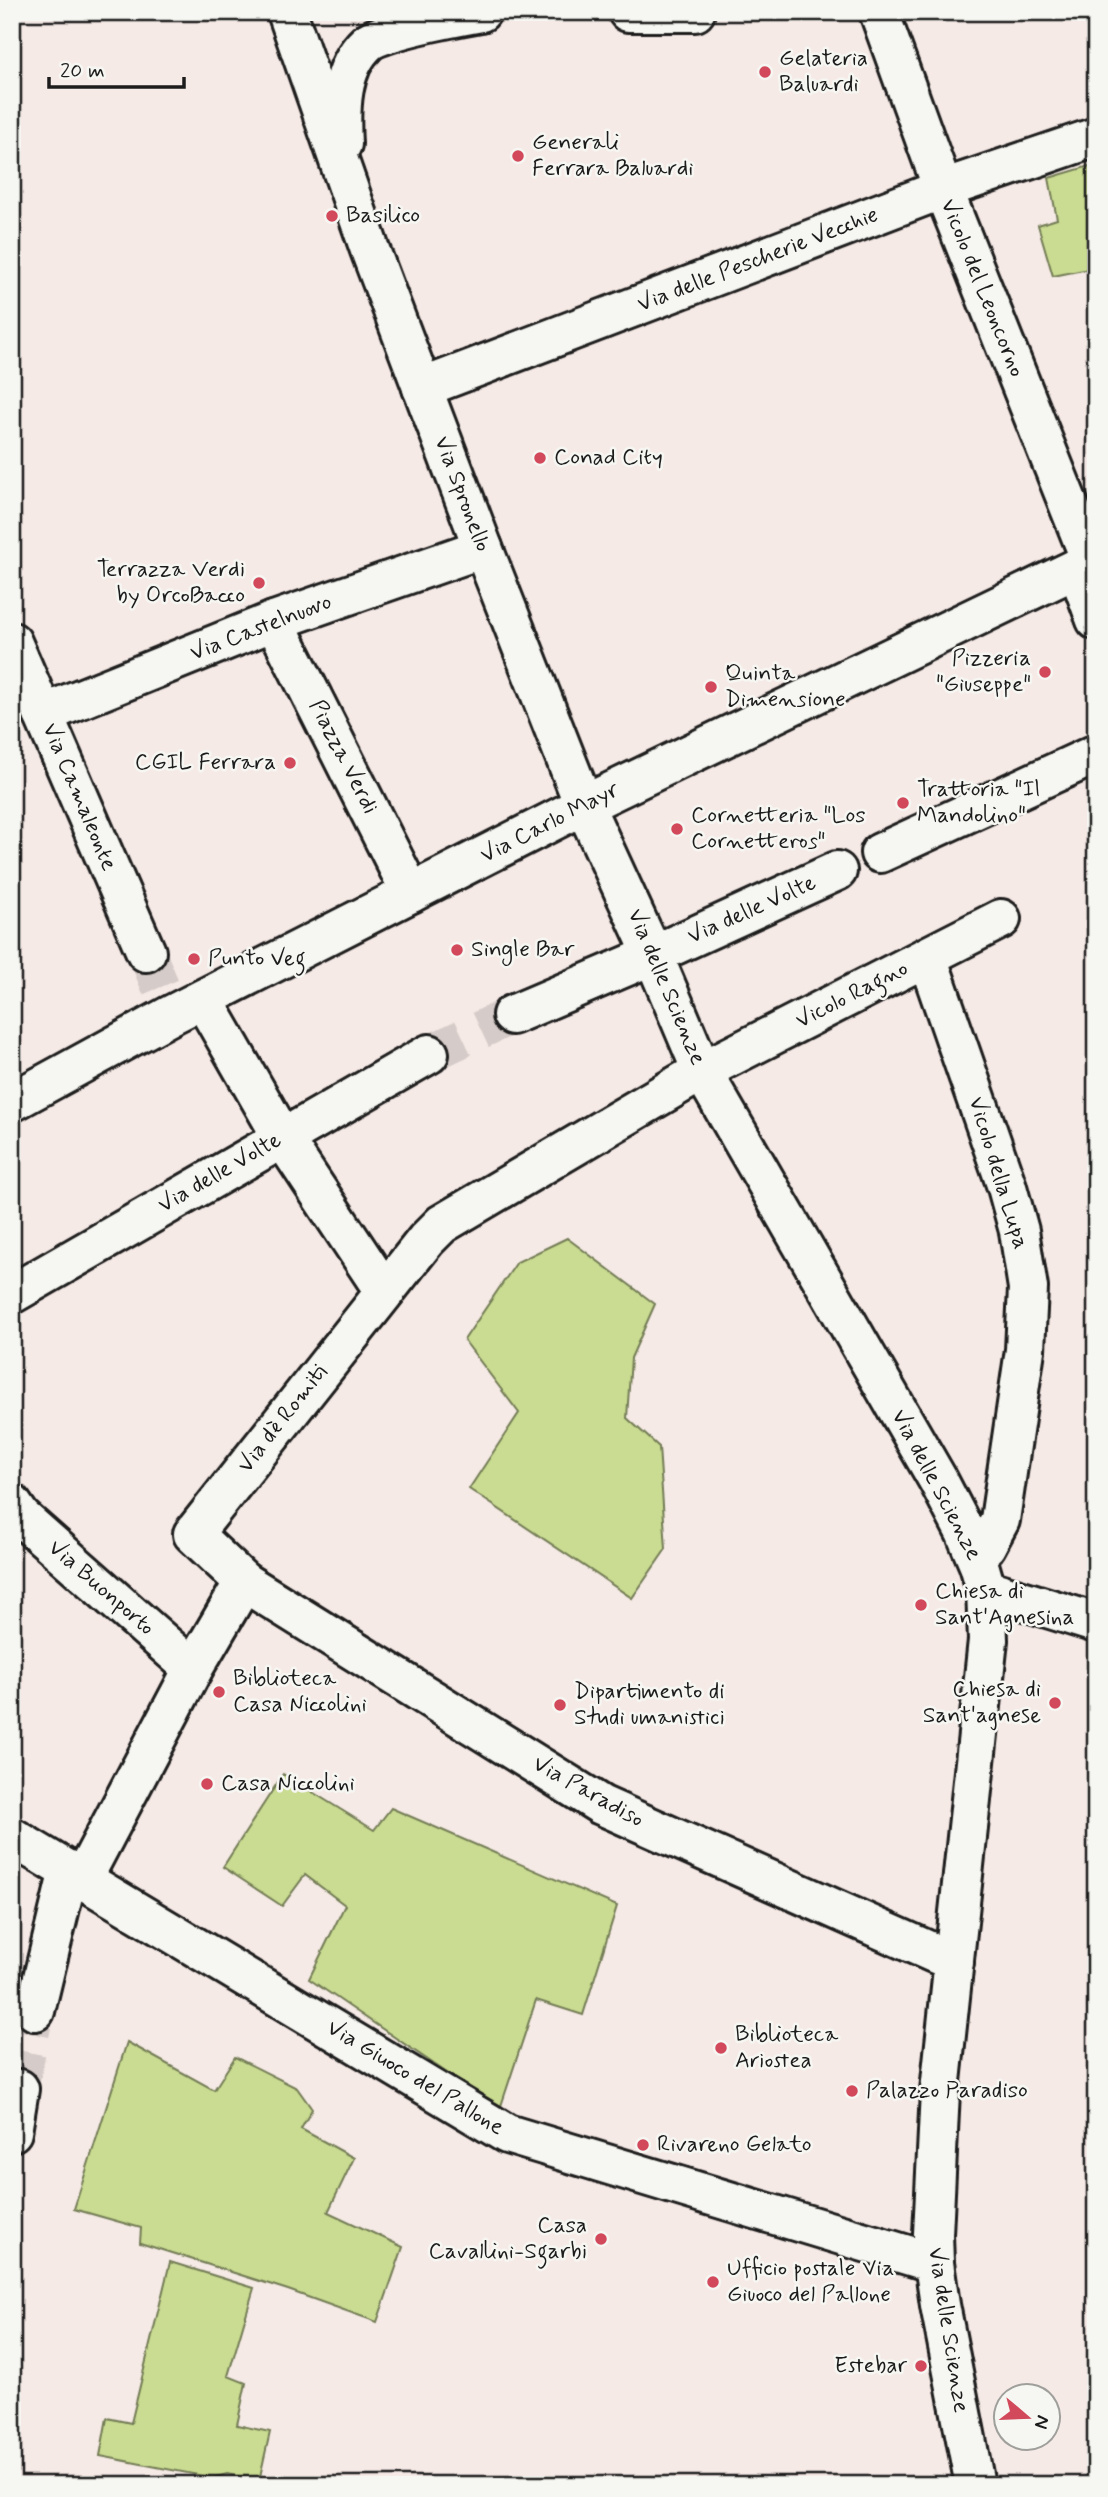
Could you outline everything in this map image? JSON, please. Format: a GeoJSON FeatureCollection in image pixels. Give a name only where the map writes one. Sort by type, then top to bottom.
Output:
{"type":"FeatureCollection","features":[{"type":"Feature","properties":{"kind":"street","name":"Via Spronello"},"geometry":{"type":"LineString","coordinates":[[287,12],[345,181],[422,387],[584,805]]}},
{"type":"Feature","properties":{"kind":"street","name":"Via Spronello"},"geometry":{"type":"LineString","coordinates":[[345,181],[340,109],[350,67],[368,41],[401,29],[481,12]]}},
{"type":"Feature","properties":{"kind":"street"},"geometry":{"type":"LineString","coordinates":[[628,12],[695,12]]}},
{"type":"Feature","properties":{"kind":"street","name":"Vicolo del Leoncorno"},"geometry":{"type":"LineString","coordinates":[[879,12],[943,189],[1058,479],[1088,563],[1096,620]]}},
{"type":"Feature","properties":{"kind":"street","name":"Via delle Pescherie Vecchie"},"geometry":{"type":"LineString","coordinates":[[422,387],[943,189],[1096,137]]}},
{"type":"Feature","properties":{"kind":"street","name":"Via Castelnuovo"},"geometry":{"type":"LineString","coordinates":[[43,714],[274,621],[483,548]]}},
{"type":"Feature","properties":{"kind":"street","name":"Via Carlo Mayr"},"geometry":{"type":"LineString","coordinates":[[12,1102],[178,1001],[411,893],[584,805],[1088,563]]}},
{"type":"Feature","properties":{"kind":"street","name":"Piazza Verdi"},"geometry":{"type":"LineString","coordinates":[[274,621],[411,893]]}},
{"type":"Feature","properties":{"kind":"street","name":"Via Camaleonte"},"geometry":{"type":"LineString","coordinates":[[12,642],[146,952]]}},
{"type":"Feature","properties":{"kind":"street"},"geometry":{"type":"LineString","coordinates":[[880,853],[1096,754]]}},
{"type":"Feature","properties":{"kind":"street","name":"Via delle Scienze"},"geometry":{"type":"LineString","coordinates":[[584,805],[653,955],[702,1071],[931,1468],[981,1572],[988,1640],[940,2091],[934,2208],[934,2263],[940,2305],[975,2485]]}},
{"type":"Feature","properties":{"kind":"street","name":"Via delle Volte"},"geometry":{"type":"LineString","coordinates":[[512,1015],[653,955],[837,871]]}},
{"type":"Feature","properties":{"kind":"street","name":"Vicolo Ragno"},"geometry":{"type":"LineString","coordinates":[[702,1071],[1001,919]]}},
{"type":"Feature","properties":{"kind":"street","name":"Vicolo della Lupa"},"geometry":{"type":"LineString","coordinates":[[927,957],[1007,1187],[1019,1231],[1028,1288],[1025,1350],[1000,1520],[986,1546],[981,1572]]}},
{"type":"Feature","properties":{"kind":"street"},"geometry":{"type":"LineString","coordinates":[[178,1001],[282,1137],[384,1291]]}},
{"type":"Feature","properties":{"kind":"street","name":"Via delle Volte"},"geometry":{"type":"LineString","coordinates":[[12,1294],[429,1054]]}},
{"type":"Feature","properties":{"kind":"street","name":"Via dè Romiti"},"geometry":{"type":"LineString","coordinates":[[244,1582],[193,1534],[426,1240],[442,1224],[702,1071]]}},
{"type":"Feature","properties":{"kind":"street","name":"Via Buonporto"},"geometry":{"type":"LineString","coordinates":[[12,1504],[21,1517],[193,1669]]}},
{"type":"Feature","properties":{"kind":"street"},"geometry":{"type":"LineString","coordinates":[[981,1572],[1096,1623]]}},
{"type":"Feature","properties":{"kind":"street"},"geometry":{"type":"LineString","coordinates":[[35,2011],[76,1874],[244,1582]]}},
{"type":"Feature","properties":{"kind":"street","name":"Via Paradiso"},"geometry":{"type":"LineString","coordinates":[[244,1582],[601,1805],[954,1962]]}},
{"type":"Feature","properties":{"kind":"street","name":"Via Giuoco del Pallone"},"geometry":{"type":"LineString","coordinates":[[12,1837],[507,2134],[934,2263]]}},
{"type":"Feature","properties":{"kind":"street"},"geometry":{"type":"LineString","coordinates":[[12,2132],[19,2089]]}},
{"type":"Feature","properties":{"kind":"green space"},"geometry":{"type":"Polygon","coordinates":[[[1096,164],[1096,273],[1093,268],[1053,276],[1038,225],[1057,219],[1049,178],[1096,164]]]}},
{"type":"Feature","properties":{"kind":"green space"},"geometry":{"type":"Polygon","coordinates":[[[567,1238],[655,1304],[631,1358],[627,1418],[659,1447],[666,1549],[632,1598],[469,1489],[519,1413],[464,1340],[517,1262],[567,1238]]]}},
{"type":"Feature","properties":{"kind":"green space"},"geometry":{"type":"Polygon","coordinates":[[[283,1774],[374,1830],[391,1808],[617,1906],[583,2015],[536,2000],[500,2109],[309,1979],[345,1905],[305,1875],[282,1906],[223,1867],[283,1774]]]}},
{"type":"Feature","properties":{"kind":"green space"},"geometry":{"type":"Polygon","coordinates":[[[127,2042],[214,2090],[235,2057],[297,2088],[312,2109],[301,2129],[354,2158],[328,2212],[403,2247],[377,2322],[288,2290],[140,2243],[141,2228],[74,2209],[127,2042]]]}},
{"type":"Feature","properties":{"kind":"green space"},"geometry":{"type":"Polygon","coordinates":[[[170,2262],[254,2288],[228,2376],[246,2383],[237,2425],[270,2432],[259,2481],[227,2474],[213,2478],[100,2456],[107,2418],[131,2423],[170,2262]]]}},
{"type":"Feature","properties":{"kind":"tunnel"},"geometry":{"type":"LineString","coordinates":[[146,952],[162,990]]}},
{"type":"Feature","properties":{"kind":"tunnel"},"geometry":{"type":"LineString","coordinates":[[429,1054],[512,1015]]}},
{"type":"Feature","properties":{"kind":"tunnel"},"geometry":{"type":"LineString","coordinates":[[19,2089],[35,2011]]}},
{"type":"Feature","properties":{"kind":"place","name":"Gelateria Baluardi"},"geometry":{"type":"Point","coordinates":[765,72]}},
{"type":"Feature","properties":{"kind":"place","name":"Generali Ferrara Baluardi"},"geometry":{"type":"Point","coordinates":[518,156]}},
{"type":"Feature","properties":{"kind":"place","name":"Basilico"},"geometry":{"type":"Point","coordinates":[332,216]}},
{"type":"Feature","properties":{"kind":"place","name":"Conad City"},"geometry":{"type":"Point","coordinates":[540,458]}},
{"type":"Feature","properties":{"kind":"place","name":"Terrazza Verdi by OrcoBacco"},"geometry":{"type":"Point","coordinates":[259,583]}},
{"type":"Feature","properties":{"kind":"place","name":"Pizzeria \"Giuseppe\""},"geometry":{"type":"Point","coordinates":[1045,672]}},
{"type":"Feature","properties":{"kind":"place","name":"Quinta Dimensione"},"geometry":{"type":"Point","coordinates":[711,687]}},
{"type":"Feature","properties":{"kind":"place","name":"CGIL Ferrara"},"geometry":{"type":"Point","coordinates":[290,763]}},
{"type":"Feature","properties":{"kind":"place","name":"Trattoria \"Il Mandolino\""},"geometry":{"type":"Point","coordinates":[903,803]}},
{"type":"Feature","properties":{"kind":"place","name":"Cornetteria \"Los Cornetteros\""},"geometry":{"type":"Point","coordinates":[677,829]}},
{"type":"Feature","properties":{"kind":"place","name":"Single Bar"},"geometry":{"type":"Point","coordinates":[457,950]}},
{"type":"Feature","properties":{"kind":"place","name":"Punto Veg"},"geometry":{"type":"Point","coordinates":[194,959]}},
{"type":"Feature","properties":{"kind":"place","name":"Chiesa di Sant'Agnesina"},"geometry":{"type":"Point","coordinates":[921,1605]}},
{"type":"Feature","properties":{"kind":"place","name":"Biblioteca Casa Niccolini"},"geometry":{"type":"Point","coordinates":[219,1692]}},
{"type":"Feature","properties":{"kind":"place","name":"Chiesa di Sant'agnese"},"geometry":{"type":"Point","coordinates":[1055,1703]}},
{"type":"Feature","properties":{"kind":"place","name":"Dipartimento di Studi umanistici"},"geometry":{"type":"Point","coordinates":[560,1705]}},
{"type":"Feature","properties":{"kind":"place","name":"Casa Niccolini"},"geometry":{"type":"Point","coordinates":[207,1784]}},
{"type":"Feature","properties":{"kind":"place","name":"Biblioteca Ariostea"},"geometry":{"type":"Point","coordinates":[721,2048]}},
{"type":"Feature","properties":{"kind":"place","name":"Palazzo Paradiso"},"geometry":{"type":"Point","coordinates":[852,2091]}},
{"type":"Feature","properties":{"kind":"place","name":"Rivareno Gelato"},"geometry":{"type":"Point","coordinates":[643,2145]}},
{"type":"Feature","properties":{"kind":"place","name":"Casa Cavallini-Sgarbi"},"geometry":{"type":"Point","coordinates":[601,2239]}},
{"type":"Feature","properties":{"kind":"place","name":"Ufficio postale Via Giuoco del Pallone"},"geometry":{"type":"Point","coordinates":[713,2282]}},
{"type":"Feature","properties":{"kind":"place","name":"Estebar"},"geometry":{"type":"Point","coordinates":[921,2366]}}]}
